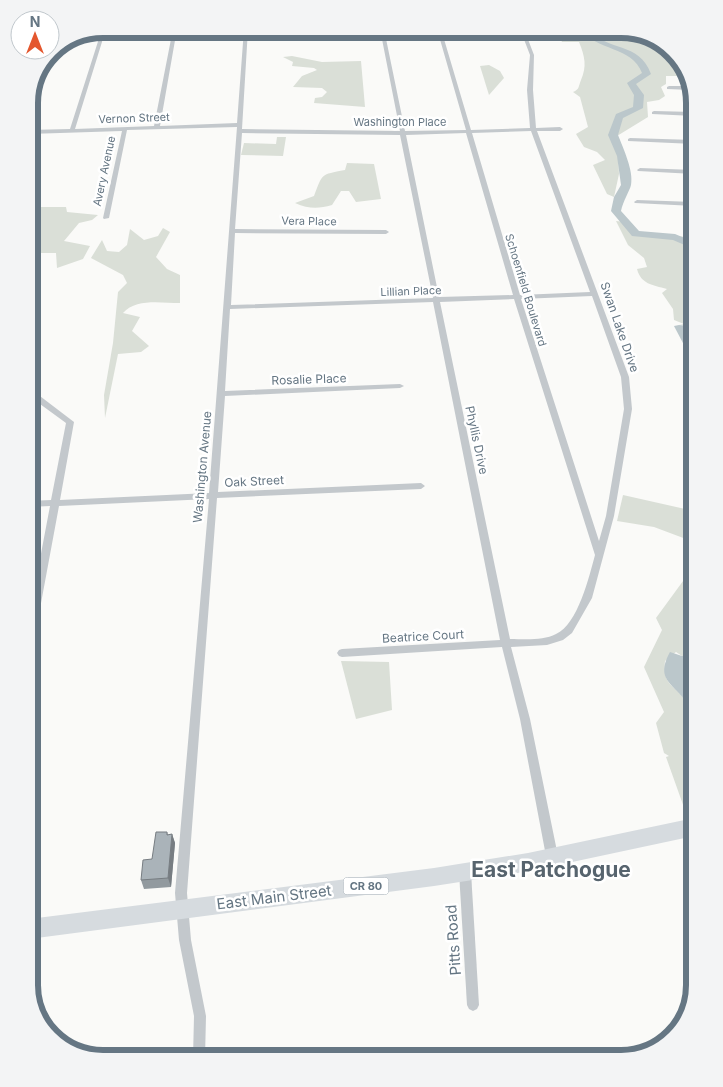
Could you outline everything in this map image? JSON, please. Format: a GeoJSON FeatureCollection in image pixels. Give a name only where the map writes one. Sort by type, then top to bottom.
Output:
{"type":"FeatureCollection","features":[{"type":"Feature","properties":{"kind":"main road","name":"East Main Street"},"geometry":{"type":"LineString","coordinates":[[38,928],[465,872],[530,862],[686,829]]}},
{"type":"Feature","properties":{"kind":"street"},"geometry":{"type":"LineString","coordinates":[[72,131],[101,38]]}},
{"type":"Feature","properties":{"kind":"street"},"geometry":{"type":"LineString","coordinates":[[157,127],[173,38]]}},
{"type":"Feature","properties":{"kind":"street","name":"Washington Avenue"},"geometry":{"type":"LineString","coordinates":[[182,908],[181,893],[245,38]]}},
{"type":"Feature","properties":{"kind":"street","name":"Phyllis Drive"},"geometry":{"type":"LineString","coordinates":[[384,38],[506,645],[525,719],[552,856]]}},
{"type":"Feature","properties":{"kind":"street","name":"Schoenfield Boulevard"},"geometry":{"type":"LineString","coordinates":[[442,38],[517,297],[599,556]]}},
{"type":"Feature","properties":{"kind":"street","name":"Swan Lake Drive"},"geometry":{"type":"LineString","coordinates":[[506,645],[547,641],[560,637],[569,630],[586,598],[610,516],[628,400],[625,377],[532,129],[530,90],[532,55],[525,38]]}},
{"type":"Feature","properties":{"kind":"street"},"geometry":{"type":"LineString","coordinates":[[669,88],[684,88]]}},
{"type":"Feature","properties":{"kind":"street"},"geometry":{"type":"LineString","coordinates":[[654,113],[686,114]]}},
{"type":"Feature","properties":{"kind":"street","name":"Vernon Street"},"geometry":{"type":"LineString","coordinates":[[38,132],[157,127],[240,128]]}},
{"type":"Feature","properties":{"kind":"street","name":"Avery Avenue"},"geometry":{"type":"LineString","coordinates":[[106,218],[125,128]]}},
{"type":"Feature","properties":{"kind":"street","name":"Washington Place"},"geometry":{"type":"LineString","coordinates":[[240,128],[404,133],[560,129]]}},
{"type":"Feature","properties":{"kind":"street"},"geometry":{"type":"LineString","coordinates":[[630,140],[686,142]]}},
{"type":"Feature","properties":{"kind":"street"},"geometry":{"type":"LineString","coordinates":[[640,170],[686,172]]}},
{"type":"Feature","properties":{"kind":"street"},"geometry":{"type":"LineString","coordinates":[[637,202],[686,204]]}},
{"type":"Feature","properties":{"kind":"street","name":"Vera Place"},"geometry":{"type":"LineString","coordinates":[[232,230],[386,232]]}},
{"type":"Feature","properties":{"kind":"street","name":"Lillian Place"},"geometry":{"type":"LineString","coordinates":[[226,307],[595,294]]}},
{"type":"Feature","properties":{"kind":"street","name":"Rosalie Place"},"geometry":{"type":"LineString","coordinates":[[220,394],[400,386]]}},
{"type":"Feature","properties":{"kind":"street"},"geometry":{"type":"LineString","coordinates":[[38,399],[70,422],[38,593]]}},
{"type":"Feature","properties":{"kind":"street","name":"Oak Street"},"geometry":{"type":"LineString","coordinates":[[38,504],[421,486]]}},
{"type":"Feature","properties":{"kind":"street","name":"Beatrice Court"},"geometry":{"type":"LineString","coordinates":[[342,653],[506,645]]}},
{"type":"Feature","properties":{"kind":"street","name":"Pitts Road"},"geometry":{"type":"LineString","coordinates":[[465,872],[473,1005]]}},
{"type":"Feature","properties":{"kind":"street"},"geometry":{"type":"LineString","coordinates":[[182,908],[185,940],[200,1016],[199,1049]]}},
{"type":"Feature","properties":{"kind":"shaded area"},"geometry":{"type":"Polygon","coordinates":[[[560,38],[625,38],[642,41],[657,48],[669,60],[680,76],[666,76],[666,84],[661,87],[665,96],[659,100],[647,102],[648,117],[617,136],[619,174],[614,197],[607,194],[593,165],[605,160],[597,152],[584,147],[576,134],[588,127],[580,97],[573,92],[578,88],[584,70],[583,52],[579,42],[562,42],[560,38]]]}},
{"type":"Feature","properties":{"kind":"shaded area"},"geometry":{"type":"Polygon","coordinates":[[[292,56],[322,62],[361,61],[365,107],[314,103],[315,98],[322,97],[327,92],[322,88],[293,87],[302,76],[317,70],[314,68],[292,66],[293,62],[283,57],[292,56]]]}},
{"type":"Feature","properties":{"kind":"shaded area"},"geometry":{"type":"Polygon","coordinates":[[[489,65],[500,71],[504,78],[489,95],[480,66],[489,65]]]}},
{"type":"Feature","properties":{"kind":"shaded area"},"geometry":{"type":"Polygon","coordinates":[[[277,137],[286,137],[283,156],[241,155],[244,143],[276,144],[277,137]]]}},
{"type":"Feature","properties":{"kind":"shaded area"},"geometry":{"type":"Polygon","coordinates":[[[347,163],[374,164],[381,199],[356,202],[349,191],[341,191],[332,205],[314,208],[295,203],[314,196],[323,176],[345,170],[347,163]]]}},
{"type":"Feature","properties":{"kind":"shaded area"},"geometry":{"type":"Polygon","coordinates":[[[38,207],[66,207],[67,212],[98,215],[92,220],[79,223],[64,241],[90,246],[83,259],[57,268],[56,253],[38,253],[38,207]]]}},
{"type":"Feature","properties":{"kind":"shaded area"},"geometry":{"type":"Polygon","coordinates":[[[616,221],[625,222],[636,232],[686,237],[686,326],[679,325],[684,324],[674,320],[673,309],[662,293],[667,289],[648,283],[641,278],[637,269],[647,267],[644,258],[628,245],[616,221]]]}},
{"type":"Feature","properties":{"kind":"shaded area"},"geometry":{"type":"Polygon","coordinates":[[[163,228],[170,232],[156,257],[167,269],[180,275],[180,303],[142,303],[128,308],[123,313],[140,317],[132,331],[149,346],[141,352],[118,354],[105,418],[104,395],[113,343],[118,292],[127,283],[123,275],[91,258],[102,240],[107,251],[119,252],[127,245],[130,229],[144,240],[158,236],[163,228]]]}},
{"type":"Feature","properties":{"kind":"shaded area"},"geometry":{"type":"Polygon","coordinates":[[[674,326],[686,326],[686,349],[674,326]]]}},
{"type":"Feature","properties":{"kind":"shaded area"},"geometry":{"type":"Polygon","coordinates":[[[623,495],[686,509],[686,539],[654,527],[617,521],[623,495]]]}},
{"type":"Feature","properties":{"kind":"shaded area"},"geometry":{"type":"Polygon","coordinates":[[[686,577],[686,656],[676,652],[665,661],[665,670],[668,682],[680,693],[686,702],[686,813],[666,757],[669,756],[664,753],[656,723],[664,712],[644,667],[662,630],[656,618],[686,577]]]}},
{"type":"Feature","properties":{"kind":"shaded area"},"geometry":{"type":"Polygon","coordinates":[[[670,652],[686,656],[686,702],[667,680],[664,673],[665,664],[670,652]]]}},
{"type":"Feature","properties":{"kind":"shaded area"},"geometry":{"type":"Polygon","coordinates":[[[341,661],[389,662],[392,710],[356,719],[341,661]]]}},
{"type":"Feature","properties":{"kind":"building"},"geometry":{"type":"Polygon","coordinates":[[[156,832],[167,832],[167,835],[172,834],[168,878],[141,880],[143,860],[152,859],[156,832]]]}},
{"type":"Feature","properties":{"kind":"waterway"},"geometry":{"type":"LineString","coordinates":[[593,38],[637,57],[643,64],[647,74],[631,83],[639,95],[638,108],[619,116],[613,135],[622,156],[626,185],[619,197],[616,211],[636,234],[675,237],[686,242]]}},
{"type":"Feature","properties":{"kind":"district","name":"East Patchogue"},"geometry":{"type":"Point","coordinates":[551,869]}}]}
